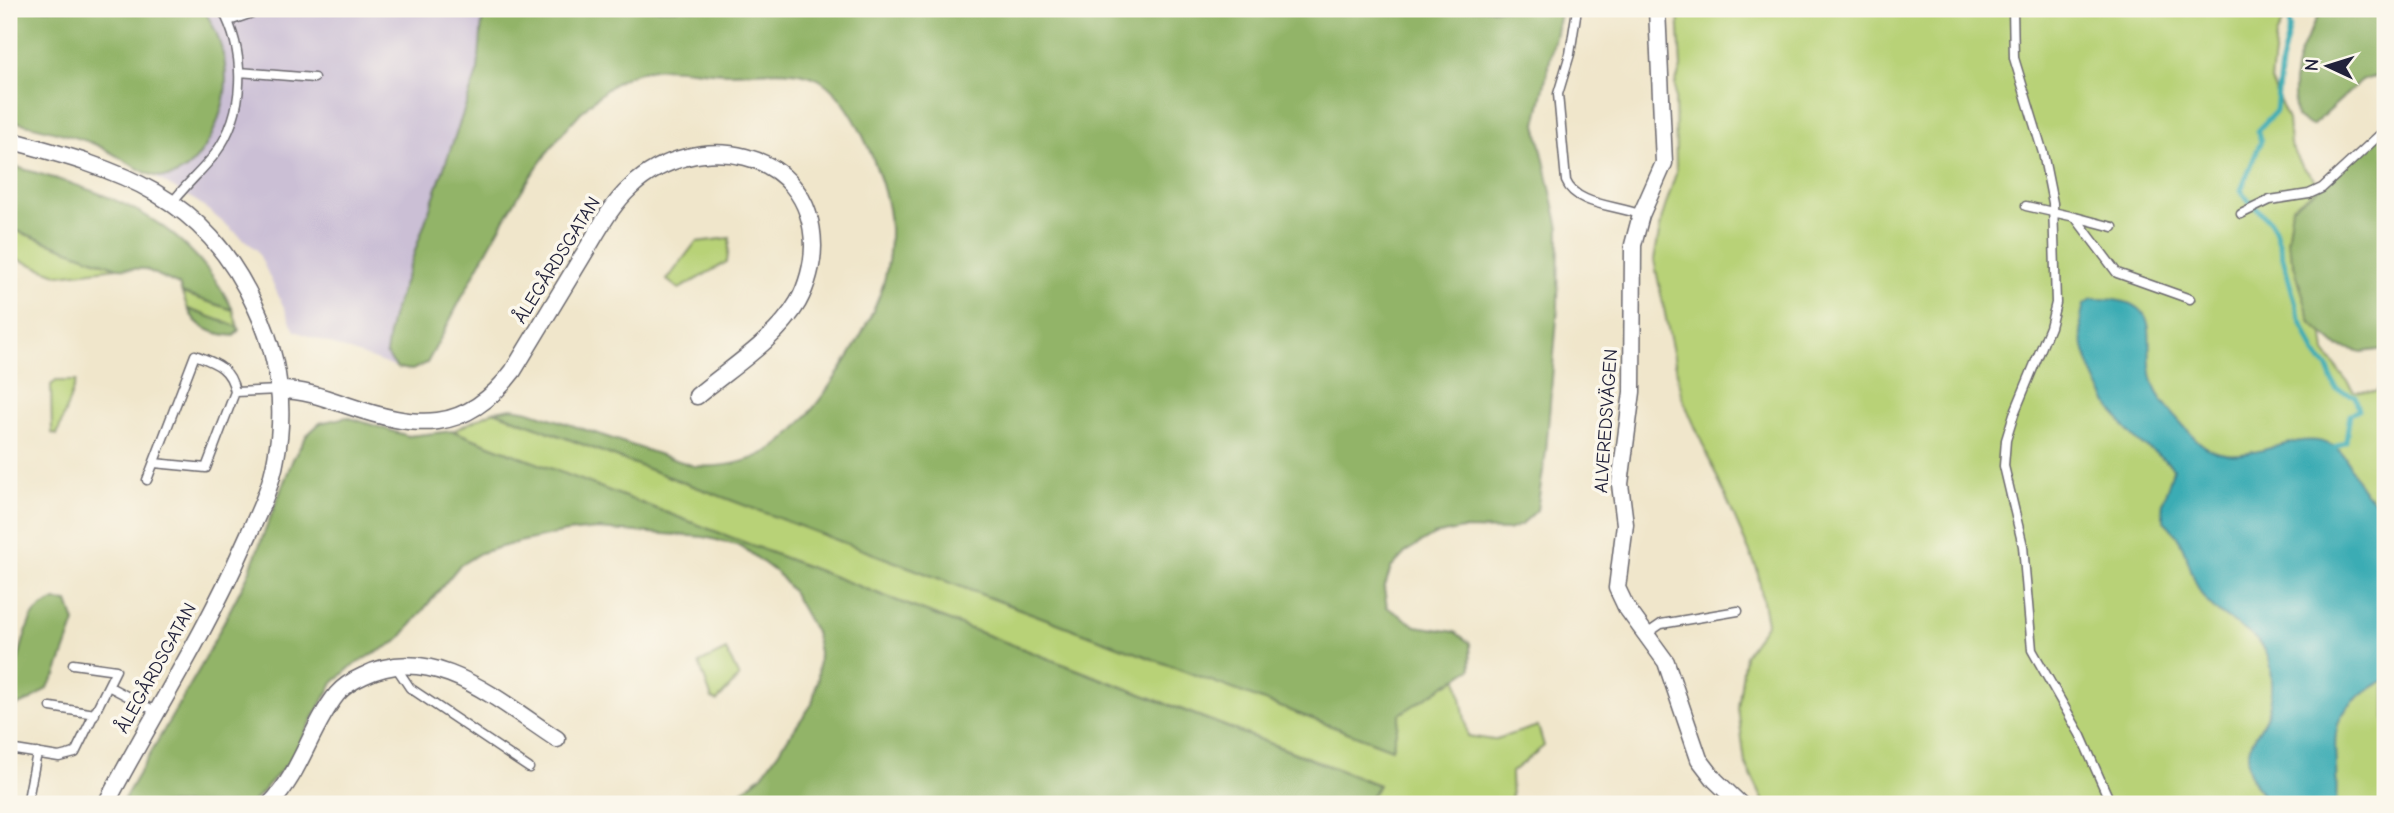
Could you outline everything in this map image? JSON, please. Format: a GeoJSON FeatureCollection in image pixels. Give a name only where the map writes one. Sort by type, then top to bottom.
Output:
{"type":"FeatureCollection","features":[{"type":"Feature","properties":{"kind":"street","name":"ALVEREDSVÄGEN"},"geometry":{"type":"LineString","coordinates":[[1657,9],[1664,163],[1641,215],[1633,245],[1632,392],[1620,484],[1625,524],[1617,588],[1626,607],[1648,633],[1666,662],[1699,758],[1715,780],[1740,804]]}},
{"type":"Feature","properties":{"kind":"street","name":"ÅLEGÅRDSGATAN"},"geometry":{"type":"LineString","coordinates":[[9,140],[121,174],[154,189],[212,238],[244,280],[267,330],[279,390],[277,455],[260,510],[229,580],[106,804]]}},
{"type":"Feature","properties":{"kind":"street","name":"ÅLEGÅRDSGATAN"},"geometry":{"type":"LineString","coordinates":[[279,390],[301,390],[403,422],[436,422],[472,411],[499,389],[513,371],[605,219],[631,187],[650,172],[691,155],[715,153],[754,158],[783,175],[804,201],[812,233],[810,270],[790,315],[697,396]]}},
{"type":"Feature","properties":{"kind":"street"},"geometry":{"type":"LineString","coordinates":[[270,804],[290,779],[337,694],[346,685],[372,671],[395,665],[425,666],[453,674],[557,738]]}},
{"type":"Feature","properties":{"kind":"lane"},"geometry":{"type":"LineString","coordinates":[[172,203],[215,154],[227,135],[234,116],[239,72],[229,21],[222,9]]}},
{"type":"Feature","properties":{"kind":"lane"},"geometry":{"type":"LineString","coordinates":[[229,21],[264,9]]}},
{"type":"Feature","properties":{"kind":"lane"},"geometry":{"type":"LineString","coordinates":[[1577,9],[1558,94],[1566,181],[1569,190],[1579,196],[1641,215]]}},
{"type":"Feature","properties":{"kind":"lane"},"geometry":{"type":"LineString","coordinates":[[2013,9],[2014,58],[2043,153],[2053,211],[2056,303],[2050,327],[2010,427],[2004,466],[2023,546],[2032,650],[2081,736],[2111,804]]}},
{"type":"Feature","properties":{"kind":"lane"},"geometry":{"type":"LineString","coordinates":[[239,72],[314,78]]}},
{"type":"Feature","properties":{"kind":"lane"},"geometry":{"type":"LineString","coordinates":[[2241,214],[2259,205],[2309,194],[2322,188],[2385,130]]}},
{"type":"Feature","properties":{"kind":"lane"},"geometry":{"type":"LineString","coordinates":[[2026,206],[2113,228]]}},
{"type":"Feature","properties":{"kind":"lane"},"geometry":{"type":"LineString","coordinates":[[2075,217],[2117,273],[2190,299]]}},
{"type":"Feature","properties":{"kind":"lane"},"geometry":{"type":"LineString","coordinates":[[147,480],[195,355],[218,364],[228,372],[235,392],[206,468],[154,463]]}},
{"type":"Feature","properties":{"kind":"lane"},"geometry":{"type":"LineString","coordinates":[[235,392],[279,390]]}},
{"type":"Feature","properties":{"kind":"lane"},"geometry":{"type":"LineString","coordinates":[[1648,633],[1661,624],[1738,611]]}},
{"type":"Feature","properties":{"kind":"lane"},"geometry":{"type":"LineString","coordinates":[[9,749],[60,757],[75,753],[116,670],[73,664]]}},
{"type":"Feature","properties":{"kind":"lane"},"geometry":{"type":"LineString","coordinates":[[395,665],[410,688],[530,768]]}},
{"type":"Feature","properties":{"kind":"lane"},"geometry":{"type":"LineString","coordinates":[[108,686],[157,712]]}},
{"type":"Feature","properties":{"kind":"lane"},"geometry":{"type":"LineString","coordinates":[[51,707],[95,714]]}},
{"type":"Feature","properties":{"kind":"lane"},"geometry":{"type":"LineString","coordinates":[[27,804],[37,753]]}},
{"type":"Feature","properties":{"kind":"shaded area"},"geometry":{"type":"Polygon","coordinates":[[[203,9],[483,9],[478,70],[386,354],[397,368],[295,331],[257,250],[198,202],[151,175],[167,175],[194,163],[215,130],[224,103],[226,70],[222,45],[203,9]]]}},
{"type":"Feature","properties":{"kind":"green space"},"geometry":{"type":"Polygon","coordinates":[[[9,9],[203,9],[221,45],[226,85],[221,111],[212,135],[196,159],[175,175],[163,177],[149,174],[92,143],[9,120],[9,9]]]}},
{"type":"Feature","properties":{"kind":"green space"},"geometry":{"type":"Polygon","coordinates":[[[483,9],[1561,9],[1536,124],[1559,228],[1558,306],[1546,452],[1537,510],[1521,525],[1508,530],[1462,529],[1434,535],[1407,551],[1391,568],[1384,589],[1387,607],[1416,626],[1455,632],[1470,643],[1471,669],[1400,714],[1392,749],[494,411],[512,408],[529,411],[694,466],[746,461],[775,447],[807,416],[840,371],[868,322],[884,281],[890,245],[890,221],[885,196],[863,136],[839,97],[826,84],[808,75],[785,71],[728,73],[668,68],[640,72],[611,86],[583,111],[556,141],[531,176],[485,253],[427,363],[412,370],[397,368],[386,354],[391,320],[478,70],[483,9]]]}},
{"type":"Feature","properties":{"kind":"green space"},"geometry":{"type":"Polygon","coordinates":[[[1678,9],[2288,9],[2276,36],[2271,81],[2288,120],[2290,144],[2302,166],[2341,208],[2321,321],[2325,352],[2354,391],[2375,392],[2385,385],[2385,804],[1765,804],[1745,763],[1738,708],[1745,655],[1767,623],[1757,569],[1682,397],[1654,260],[1662,217],[1676,173],[1675,84],[1681,68],[1678,9]]]}},
{"type":"Feature","properties":{"kind":"green space"},"geometry":{"type":"Polygon","coordinates":[[[2322,9],[2385,9],[2385,73],[2361,81],[2312,126],[2296,117],[2295,71],[2301,49],[2322,9]]]}},
{"type":"Feature","properties":{"kind":"green space"},"geometry":{"type":"Polygon","coordinates":[[[2385,127],[2385,349],[2362,352],[2337,346],[2311,323],[2287,241],[2292,207],[2332,178],[2385,127]]]}},
{"type":"Feature","properties":{"kind":"green space"},"geometry":{"type":"Polygon","coordinates":[[[9,165],[109,197],[166,229],[191,251],[213,277],[233,310],[182,293],[179,285],[145,269],[117,268],[9,228],[9,165]]]}},
{"type":"Feature","properties":{"kind":"green space"},"geometry":{"type":"Polygon","coordinates":[[[9,228],[117,268],[59,275],[9,256],[9,228]]]}},
{"type":"Feature","properties":{"kind":"green space"},"geometry":{"type":"Polygon","coordinates":[[[730,238],[727,262],[679,289],[667,280],[696,242],[730,238]]]}},
{"type":"Feature","properties":{"kind":"green space"},"geometry":{"type":"Polygon","coordinates":[[[182,293],[233,310],[238,327],[188,309],[182,293]]]}},
{"type":"Feature","properties":{"kind":"green space"},"geometry":{"type":"Polygon","coordinates":[[[188,309],[238,327],[239,330],[234,336],[213,332],[201,326],[188,309]]]}},
{"type":"Feature","properties":{"kind":"green space"},"geometry":{"type":"Polygon","coordinates":[[[56,381],[76,381],[57,435],[52,433],[51,385],[56,381]]]}},
{"type":"Feature","properties":{"kind":"green space"},"geometry":{"type":"Polygon","coordinates":[[[494,411],[1392,749],[1400,714],[1457,676],[1468,736],[1493,740],[1538,726],[1544,746],[1511,773],[1512,804],[1367,804],[1377,784],[453,431],[494,411]]]}},
{"type":"Feature","properties":{"kind":"green space"},"geometry":{"type":"Polygon","coordinates":[[[347,417],[408,436],[453,431],[1378,785],[1367,804],[725,804],[762,775],[812,704],[818,678],[819,652],[815,632],[792,591],[777,573],[741,546],[704,537],[597,529],[566,532],[519,542],[480,553],[459,566],[398,641],[353,665],[333,683],[289,762],[251,804],[121,804],[200,668],[247,577],[293,459],[307,435],[320,423],[347,417]]]}},
{"type":"Feature","properties":{"kind":"green space"},"geometry":{"type":"Polygon","coordinates":[[[54,601],[68,602],[75,622],[56,675],[46,689],[31,700],[10,708],[14,677],[29,623],[37,611],[54,601]]]}},
{"type":"Feature","properties":{"kind":"green space"},"geometry":{"type":"Polygon","coordinates":[[[726,650],[739,677],[717,701],[712,699],[699,663],[726,650]]]}},
{"type":"Feature","properties":{"kind":"water"},"geometry":{"type":"Polygon","coordinates":[[[2092,299],[2119,300],[2135,306],[2145,315],[2149,327],[2151,373],[2156,390],[2197,440],[2213,451],[2229,454],[2247,453],[2299,441],[2316,441],[2331,445],[2343,454],[2365,492],[2385,509],[2385,680],[2363,693],[2340,719],[2335,748],[2336,804],[2268,804],[2253,781],[2249,771],[2248,752],[2270,706],[2272,680],[2269,657],[2257,640],[2213,608],[2204,598],[2181,543],[2164,521],[2163,500],[2173,468],[2135,439],[2103,395],[2082,338],[2084,305],[2092,299]]]}},
{"type":"Feature","properties":{"kind":"waterway"},"geometry":{"type":"LineString","coordinates":[[2287,9],[2290,27],[2281,63],[2276,111],[2257,131],[2261,141],[2241,190],[2275,229],[2299,316],[2315,354],[2327,366],[2336,389],[2355,396],[2359,410],[2350,414],[2346,441],[2334,448]]}}]}
